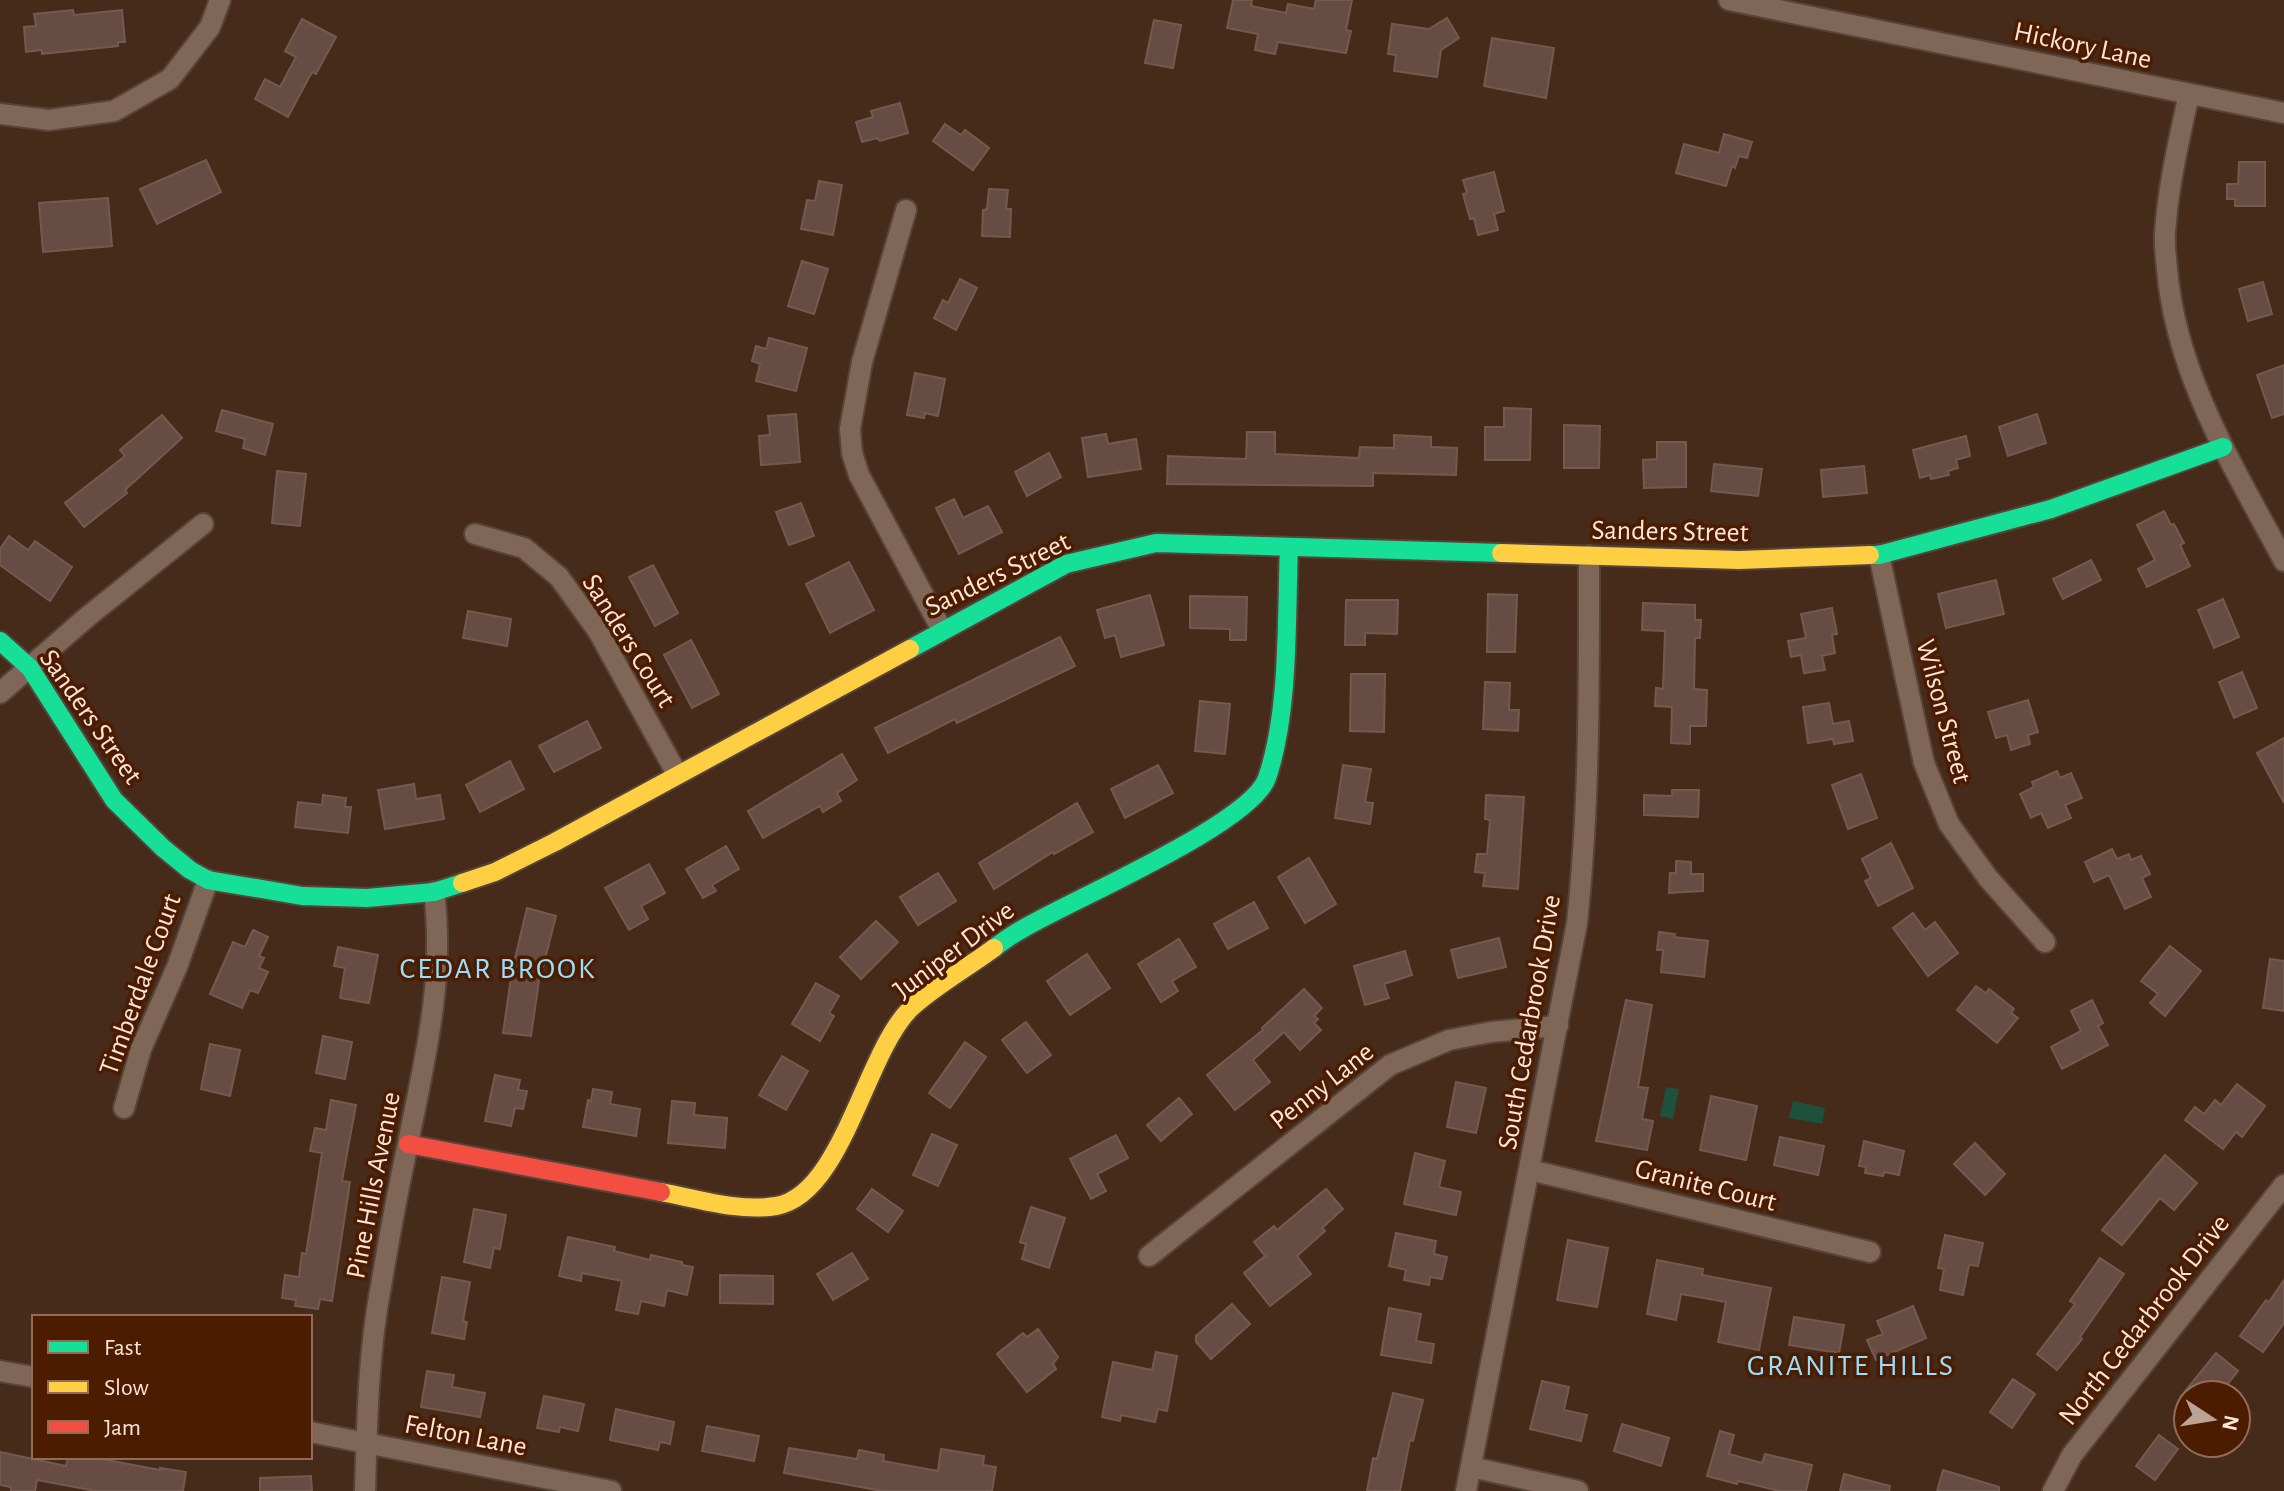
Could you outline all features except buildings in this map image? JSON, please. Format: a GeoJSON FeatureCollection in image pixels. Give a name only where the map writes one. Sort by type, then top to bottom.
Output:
{"type":"FeatureCollection","features":[{"type":"Feature","properties":{"kind":"street"},"geometry":{"type":"LineString","coordinates":[[0,114],[49,120],[114,111],[170,79],[210,27],[220,0]]}},
{"type":"Feature","properties":{"kind":"street","name":"Hickory Lane"},"geometry":{"type":"LineString","coordinates":[[1729,0],[2284,113]]}},
{"type":"Feature","properties":{"kind":"street"},"geometry":{"type":"LineString","coordinates":[[2189,94],[2164,235],[2170,303],[2187,367],[2223,447],[2284,561]]}},
{"type":"Feature","properties":{"kind":"street"},"geometry":{"type":"LineString","coordinates":[[906,210],[862,362],[850,429],[851,441],[859,475],[942,630]]}},
{"type":"Feature","properties":{"kind":"street","name":"Sanders Street"},"geometry":{"type":"LineString","coordinates":[[0,641],[30,668],[114,800],[190,870],[208,880],[303,896],[367,898],[434,892],[495,872],[1066,564],[1156,543],[1739,560],[1879,555],[2051,509],[2223,447]]}},
{"type":"Feature","properties":{"kind":"street"},"geometry":{"type":"LineString","coordinates":[[0,693],[86,618],[203,524]]}},
{"type":"Feature","properties":{"kind":"street","name":"Sanders Court"},"geometry":{"type":"LineString","coordinates":[[475,534],[524,548],[559,577],[598,631],[677,774]]}},
{"type":"Feature","properties":{"kind":"street","name":"Juniper Drive"},"geometry":{"type":"LineString","coordinates":[[408,1144],[733,1206],[777,1206],[797,1198],[813,1184],[847,1131],[872,1068],[909,1010],[1018,931],[1137,870],[1237,813],[1266,781],[1281,717],[1289,547]]}},
{"type":"Feature","properties":{"kind":"street","name":"Wilson Street"},"geometry":{"type":"LineString","coordinates":[[1879,555],[1924,763],[1949,824],[1988,878],[2045,942]]}},
{"type":"Feature","properties":{"kind":"street","name":"South Cedarbrook Drive"},"geometry":{"type":"LineString","coordinates":[[1466,1491],[1577,923],[1585,848],[1589,556]]}},
{"type":"Feature","properties":{"kind":"street","name":"Timberdale Court"},"geometry":{"type":"LineString","coordinates":[[124,1108],[141,1049],[177,967],[208,880]]}},
{"type":"Feature","properties":{"kind":"street","name":"Pine Hills Avenue"},"geometry":{"type":"LineString","coordinates":[[365,1491],[371,1354],[380,1290],[437,994],[439,929],[434,892]]}},
{"type":"Feature","properties":{"kind":"street","name":"Penny Lane"},"geometry":{"type":"LineString","coordinates":[[1149,1256],[1390,1065],[1449,1040],[1558,1026]]}},
{"type":"Feature","properties":{"kind":"street","name":"Granite Court"},"geometry":{"type":"LineString","coordinates":[[1530,1170],[1870,1252]]}},
{"type":"Feature","properties":{"kind":"street","name":"North Cedarbrook Drive"},"geometry":{"type":"LineString","coordinates":[[2053,1491],[2072,1455],[2284,1185]]}},
{"type":"Feature","properties":{"kind":"street"},"geometry":{"type":"LineString","coordinates":[[0,1371],[32,1377]]}},
{"type":"Feature","properties":{"kind":"street","name":"Felton Lane"},"geometry":{"type":"LineString","coordinates":[[312,1432],[611,1491]]}},
{"type":"Feature","properties":{"kind":"street"},"geometry":{"type":"LineString","coordinates":[[1471,1467],[1578,1491]]}},
{"type":"Feature","properties":{"kind":"shaded area"},"geometry":{"type":"Polygon","coordinates":[[[1666,1087],[1679,1089],[1673,1119],[1660,1116],[1666,1087]]]}},
{"type":"Feature","properties":{"kind":"shaded area"},"geometry":{"type":"Polygon","coordinates":[[[1793,1101],[1825,1108],[1822,1124],[1789,1118],[1793,1101]]]}},
{"type":"Feature","properties":{"kind":"traffic: fast"},"geometry":{"type":"LineString","coordinates":[[1870,555],[2051,509],[2223,447]]}},
{"type":"Feature","properties":{"kind":"traffic: fast"},"geometry":{"type":"LineString","coordinates":[[910,649],[1066,564],[1156,543],[1501,553]]}},
{"type":"Feature","properties":{"kind":"traffic: fast"},"geometry":{"type":"LineString","coordinates":[[994,948],[1012,935],[1155,861],[1228,818],[1253,797],[1267,778],[1280,723],[1286,664],[1289,547]]}},
{"type":"Feature","properties":{"kind":"traffic: fast"},"geometry":{"type":"LineString","coordinates":[[0,641],[30,668],[114,800],[163,848],[208,880],[303,896],[367,898],[434,892],[462,883]]}},
{"type":"Feature","properties":{"kind":"traffic: slow"},"geometry":{"type":"LineString","coordinates":[[1501,553],[1739,560],[1870,555]]}},
{"type":"Feature","properties":{"kind":"traffic: slow"},"geometry":{"type":"LineString","coordinates":[[462,883],[495,872],[555,842],[910,649]]}},
{"type":"Feature","properties":{"kind":"traffic: slow"},"geometry":{"type":"LineString","coordinates":[[661,1192],[748,1207],[776,1206],[799,1196],[818,1177],[836,1151],[879,1057],[910,1009],[994,948]]}},
{"type":"Feature","properties":{"kind":"traffic: jam"},"geometry":{"type":"LineString","coordinates":[[408,1144],[661,1192]]}},
{"type":"Feature","properties":{"kind":"district","name":"CEDAR BROOK"},"geometry":{"type":"Point","coordinates":[498,968]}},
{"type":"Feature","properties":{"kind":"district","name":"GRANITE HILLS"},"geometry":{"type":"Point","coordinates":[1851,1365]}}]}
